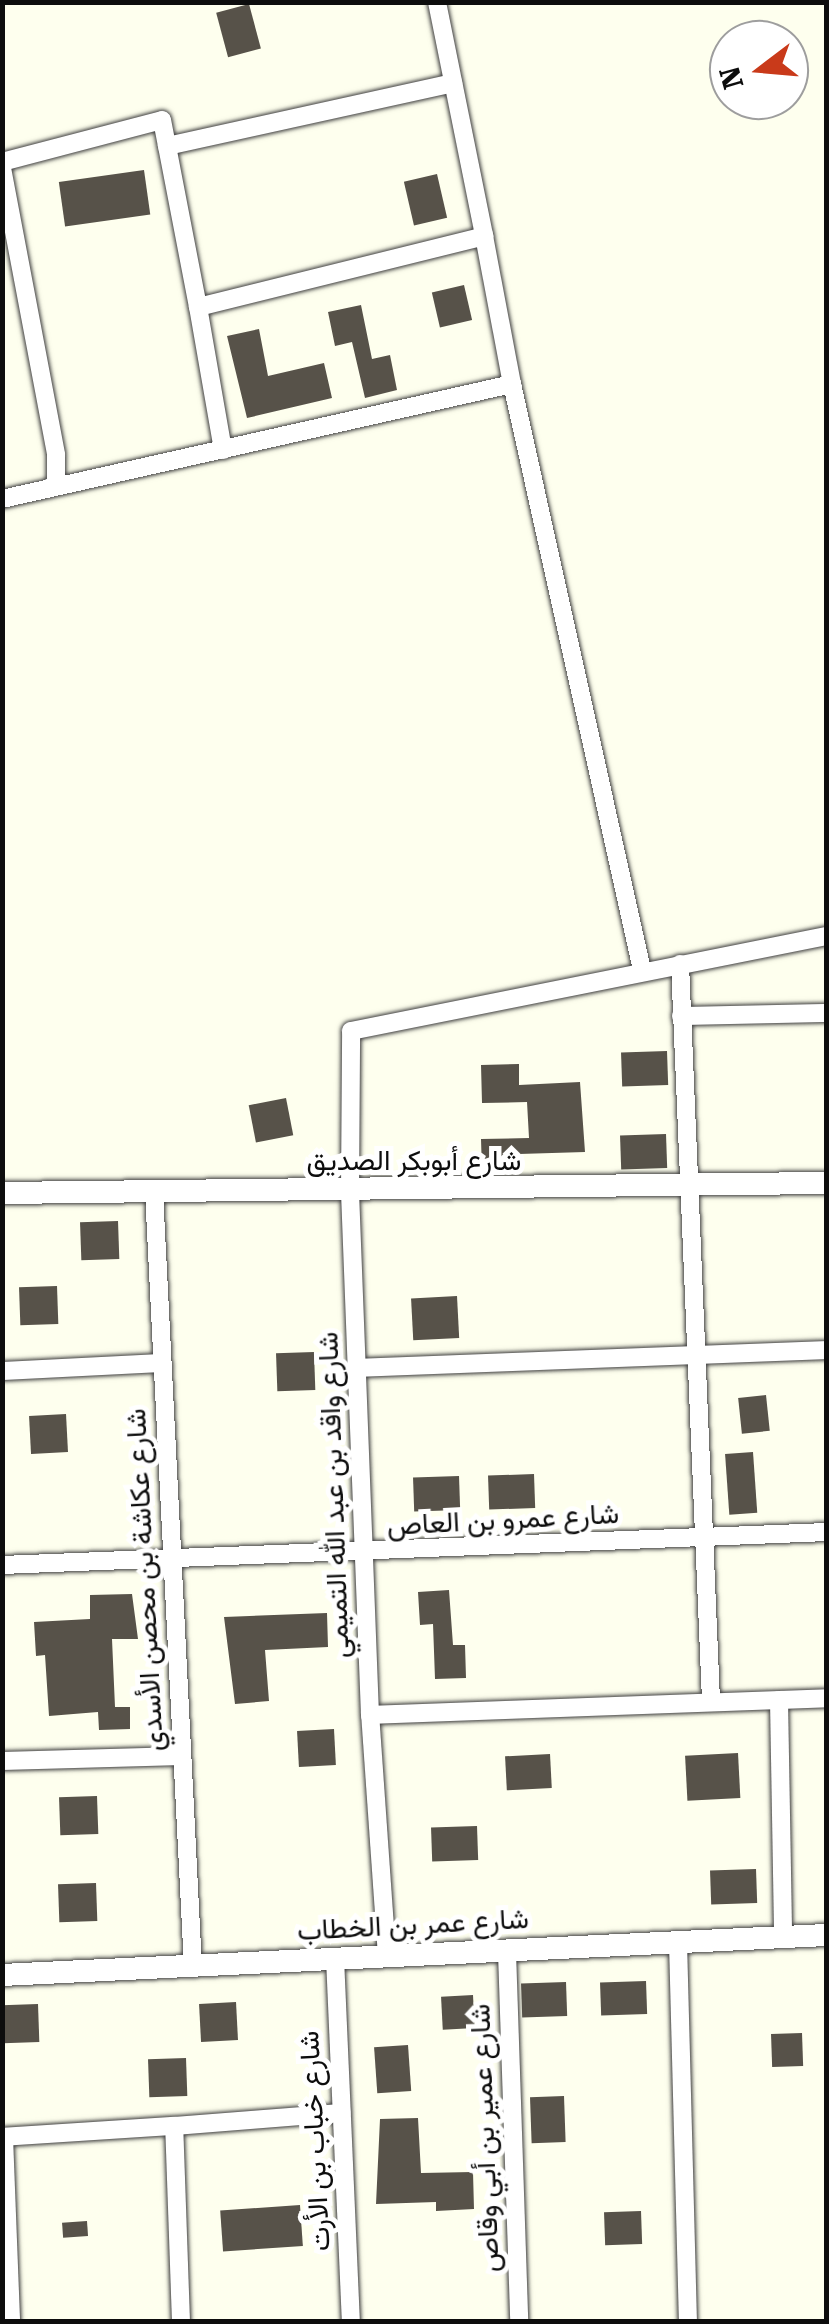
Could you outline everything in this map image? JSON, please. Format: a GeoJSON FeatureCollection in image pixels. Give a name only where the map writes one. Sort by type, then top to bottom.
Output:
{"type":"FeatureCollection","features":[{"type":"Feature","properties":{"kind":"street"},"geometry":{"type":"LineString","coordinates":[[437,2],[512,384],[642,970],[826,936]]}},
{"type":"Feature","properties":{"kind":"street"},"geometry":{"type":"LineString","coordinates":[[167,146],[454,83]]}},
{"type":"Feature","properties":{"kind":"street"},"geometry":{"type":"LineString","coordinates":[[2,499],[51,488],[58,476],[2,165],[162,120],[223,450]]}},
{"type":"Feature","properties":{"kind":"street"},"geometry":{"type":"LineString","coordinates":[[198,307],[484,236]]}},
{"type":"Feature","properties":{"kind":"street"},"geometry":{"type":"LineString","coordinates":[[2,499],[512,384]]}},
{"type":"Feature","properties":{"kind":"street"},"geometry":{"type":"LineString","coordinates":[[680,964],[696,1354],[713,1538],[711,1702]]}},
{"type":"Feature","properties":{"kind":"street","name":"شارع واقد بن عبد الله التميمي"},"geometry":{"type":"LineString","coordinates":[[386,1956],[370,1716],[350,1191],[351,1030],[642,970]]}},
{"type":"Feature","properties":{"kind":"street"},"geometry":{"type":"LineString","coordinates":[[681,1016],[826,1013]]}},
{"type":"Feature","properties":{"kind":"street","name":"شارع أبوبكر الصديق"},"geometry":{"type":"LineString","coordinates":[[2,1193],[689,1189],[826,1183]]}},
{"type":"Feature","properties":{"kind":"street","name":"شارع عكاشة بن محصن الأسدي"},"geometry":{"type":"LineString","coordinates":[[154,1192],[168,1560],[193,1966]]}},
{"type":"Feature","properties":{"kind":"street"},"geometry":{"type":"LineString","coordinates":[[357,1368],[826,1350]]}},
{"type":"Feature","properties":{"kind":"street"},"geometry":{"type":"LineString","coordinates":[[2,1371],[162,1362]]}},
{"type":"Feature","properties":{"kind":"street","name":"شارع عمرو بن العاص"},"geometry":{"type":"LineString","coordinates":[[2,1565],[364,1555],[826,1532]]}},
{"type":"Feature","properties":{"kind":"street"},"geometry":{"type":"LineString","coordinates":[[370,1716],[826,1698]]}},
{"type":"Feature","properties":{"kind":"street"},"geometry":{"type":"LineString","coordinates":[[779,1700],[784,1936]]}},
{"type":"Feature","properties":{"kind":"street"},"geometry":{"type":"LineString","coordinates":[[2,1762],[182,1756]]}},
{"type":"Feature","properties":{"kind":"street","name":"شارع عمر بن الخطاب"},"geometry":{"type":"LineString","coordinates":[[2,1975],[826,1935]]}},
{"type":"Feature","properties":{"kind":"street"},"geometry":{"type":"LineString","coordinates":[[678,1942],[688,2322]]}},
{"type":"Feature","properties":{"kind":"street","name":"شارع عمير بن أبي وقاص"},"geometry":{"type":"LineString","coordinates":[[507,1952],[519,2322]]}},
{"type":"Feature","properties":{"kind":"street","name":"شارع خباب بن الأرت"},"geometry":{"type":"LineString","coordinates":[[335,1958],[351,2322]]}},
{"type":"Feature","properties":{"kind":"street"},"geometry":{"type":"LineString","coordinates":[[11,2322],[3,2137],[341,2113]]}},
{"type":"Feature","properties":{"kind":"street"},"geometry":{"type":"LineString","coordinates":[[174,2126],[181,2322]]}},
{"type":"Feature","properties":{"kind":"building"},"geometry":{"type":"Polygon","coordinates":[[[249,4],[261,48],[228,57],[216,13],[249,4]]]}},
{"type":"Feature","properties":{"kind":"building"},"geometry":{"type":"Polygon","coordinates":[[[144,170],[150,215],[65,227],[59,182],[144,170]]]}},
{"type":"Feature","properties":{"kind":"building"},"geometry":{"type":"Polygon","coordinates":[[[437,174],[447,218],[414,225],[404,182],[437,174]]]}},
{"type":"Feature","properties":{"kind":"building"},"geometry":{"type":"Polygon","coordinates":[[[464,285],[472,320],[440,328],[432,292],[464,285]]]}},
{"type":"Feature","properties":{"kind":"building"},"geometry":{"type":"Polygon","coordinates":[[[361,305],[372,359],[390,355],[397,390],[365,398],[352,342],[335,346],[328,312],[361,305]]]}},
{"type":"Feature","properties":{"kind":"building"},"geometry":{"type":"Polygon","coordinates":[[[259,329],[268,376],[324,363],[332,398],[247,418],[227,336],[259,329]]]}},
{"type":"Feature","properties":{"kind":"building"},"geometry":{"type":"Polygon","coordinates":[[[667,1051],[668,1085],[622,1087],[621,1053],[667,1051]]]}},
{"type":"Feature","properties":{"kind":"building"},"geometry":{"type":"Polygon","coordinates":[[[519,1064],[519,1085],[580,1082],[585,1152],[519,1154],[520,1172],[482,1172],[481,1139],[529,1138],[527,1102],[482,1103],[481,1065],[519,1064]]]}},
{"type":"Feature","properties":{"kind":"building"},"geometry":{"type":"Polygon","coordinates":[[[286,1098],[293,1135],[256,1143],[249,1105],[286,1098]]]}},
{"type":"Feature","properties":{"kind":"building"},"geometry":{"type":"Polygon","coordinates":[[[666,1134],[667,1168],[621,1170],[620,1136],[666,1134]]]}},
{"type":"Feature","properties":{"kind":"building"},"geometry":{"type":"Polygon","coordinates":[[[118,1221],[119,1259],[81,1260],[80,1222],[118,1221]]]}},
{"type":"Feature","properties":{"kind":"building"},"geometry":{"type":"Polygon","coordinates":[[[57,1286],[58,1324],[20,1325],[19,1287],[57,1286]]]}},
{"type":"Feature","properties":{"kind":"building"},"geometry":{"type":"Polygon","coordinates":[[[457,1296],[459,1338],[413,1340],[411,1298],[457,1296]]]}},
{"type":"Feature","properties":{"kind":"building"},"geometry":{"type":"Polygon","coordinates":[[[314,1352],[315,1390],[277,1391],[276,1353],[314,1352]]]}},
{"type":"Feature","properties":{"kind":"building"},"geometry":{"type":"Polygon","coordinates":[[[766,1395],[770,1431],[742,1434],[738,1398],[766,1395]]]}},
{"type":"Feature","properties":{"kind":"building"},"geometry":{"type":"Polygon","coordinates":[[[66,1414],[68,1452],[31,1454],[29,1416],[66,1414]]]}},
{"type":"Feature","properties":{"kind":"building"},"geometry":{"type":"Polygon","coordinates":[[[753,1452],[757,1513],[729,1515],[725,1454],[753,1452]]]}},
{"type":"Feature","properties":{"kind":"building"},"geometry":{"type":"Polygon","coordinates":[[[534,1474],[535,1508],[489,1510],[488,1476],[534,1474]]]}},
{"type":"Feature","properties":{"kind":"building"},"geometry":{"type":"Polygon","coordinates":[[[459,1476],[460,1510],[414,1512],[413,1478],[459,1476]]]}},
{"type":"Feature","properties":{"kind":"building"},"geometry":{"type":"Polygon","coordinates":[[[449,1590],[453,1645],[465,1645],[466,1678],[435,1679],[433,1624],[420,1625],[418,1592],[449,1590]]]}},
{"type":"Feature","properties":{"kind":"building"},"geometry":{"type":"Polygon","coordinates":[[[132,1594],[138,1639],[112,1639],[115,1707],[130,1707],[130,1729],[99,1730],[98,1712],[49,1716],[45,1655],[36,1656],[34,1622],[90,1619],[90,1595],[132,1594]]]}},
{"type":"Feature","properties":{"kind":"building"},"geometry":{"type":"Polygon","coordinates":[[[327,1613],[328,1647],[265,1650],[269,1701],[235,1704],[224,1617],[327,1613]]]}},
{"type":"Feature","properties":{"kind":"building"},"geometry":{"type":"Polygon","coordinates":[[[334,1729],[336,1765],[299,1767],[297,1731],[334,1729]]]}},
{"type":"Feature","properties":{"kind":"building"},"geometry":{"type":"Polygon","coordinates":[[[738,1753],[740,1798],[687,1801],[685,1756],[738,1753]]]}},
{"type":"Feature","properties":{"kind":"building"},"geometry":{"type":"Polygon","coordinates":[[[550,1754],[552,1788],[507,1790],[505,1756],[550,1754]]]}},
{"type":"Feature","properties":{"kind":"building"},"geometry":{"type":"Polygon","coordinates":[[[97,1796],[98,1834],[60,1835],[59,1797],[97,1796]]]}},
{"type":"Feature","properties":{"kind":"building"},"geometry":{"type":"Polygon","coordinates":[[[477,1826],[478,1860],[432,1862],[431,1828],[477,1826]]]}},
{"type":"Feature","properties":{"kind":"building"},"geometry":{"type":"Polygon","coordinates":[[[756,1869],[757,1903],[711,1905],[710,1871],[756,1869]]]}},
{"type":"Feature","properties":{"kind":"building"},"geometry":{"type":"Polygon","coordinates":[[[96,1883],[97,1921],[59,1922],[58,1884],[96,1883]]]}},
{"type":"Feature","properties":{"kind":"building"},"geometry":{"type":"Polygon","coordinates":[[[646,1981],[647,2014],[601,2016],[600,1983],[646,1981]]]}},
{"type":"Feature","properties":{"kind":"building"},"geometry":{"type":"Polygon","coordinates":[[[566,1982],[567,2016],[522,2018],[521,1984],[566,1982]]]}},
{"type":"Feature","properties":{"kind":"building"},"geometry":{"type":"Polygon","coordinates":[[[473,1995],[475,2028],[443,2030],[441,1997],[473,1995]]]}},
{"type":"Feature","properties":{"kind":"building"},"geometry":{"type":"Polygon","coordinates":[[[236,2002],[238,2040],[201,2042],[199,2004],[236,2002]]]}},
{"type":"Feature","properties":{"kind":"building"},"geometry":{"type":"Polygon","coordinates":[[[38,2004],[39,2042],[3,2043],[2,2005],[38,2004]]]}},
{"type":"Feature","properties":{"kind":"building"},"geometry":{"type":"Polygon","coordinates":[[[802,2033],[803,2066],[772,2067],[771,2034],[802,2033]]]}},
{"type":"Feature","properties":{"kind":"building"},"geometry":{"type":"Polygon","coordinates":[[[408,2045],[411,2091],[377,2093],[374,2047],[408,2045]]]}},
{"type":"Feature","properties":{"kind":"building"},"geometry":{"type":"Polygon","coordinates":[[[186,2058],[187,2096],[149,2097],[148,2059],[186,2058]]]}},
{"type":"Feature","properties":{"kind":"building"},"geometry":{"type":"Polygon","coordinates":[[[564,2096],[566,2142],[532,2143],[530,2097],[564,2096]]]}},
{"type":"Feature","properties":{"kind":"building"},"geometry":{"type":"Polygon","coordinates":[[[418,2118],[421,2173],[473,2172],[474,2209],[436,2211],[436,2202],[376,2204],[380,2119],[418,2118]]]}},
{"type":"Feature","properties":{"kind":"building"},"geometry":{"type":"Polygon","coordinates":[[[300,2205],[303,2246],[223,2251],[220,2211],[300,2205]]]}},
{"type":"Feature","properties":{"kind":"building"},"geometry":{"type":"Polygon","coordinates":[[[641,2211],[642,2244],[605,2245],[604,2212],[641,2211]]]}},
{"type":"Feature","properties":{"kind":"building"},"geometry":{"type":"Polygon","coordinates":[[[87,2221],[88,2236],[63,2238],[62,2223],[87,2221]]]}}]}
